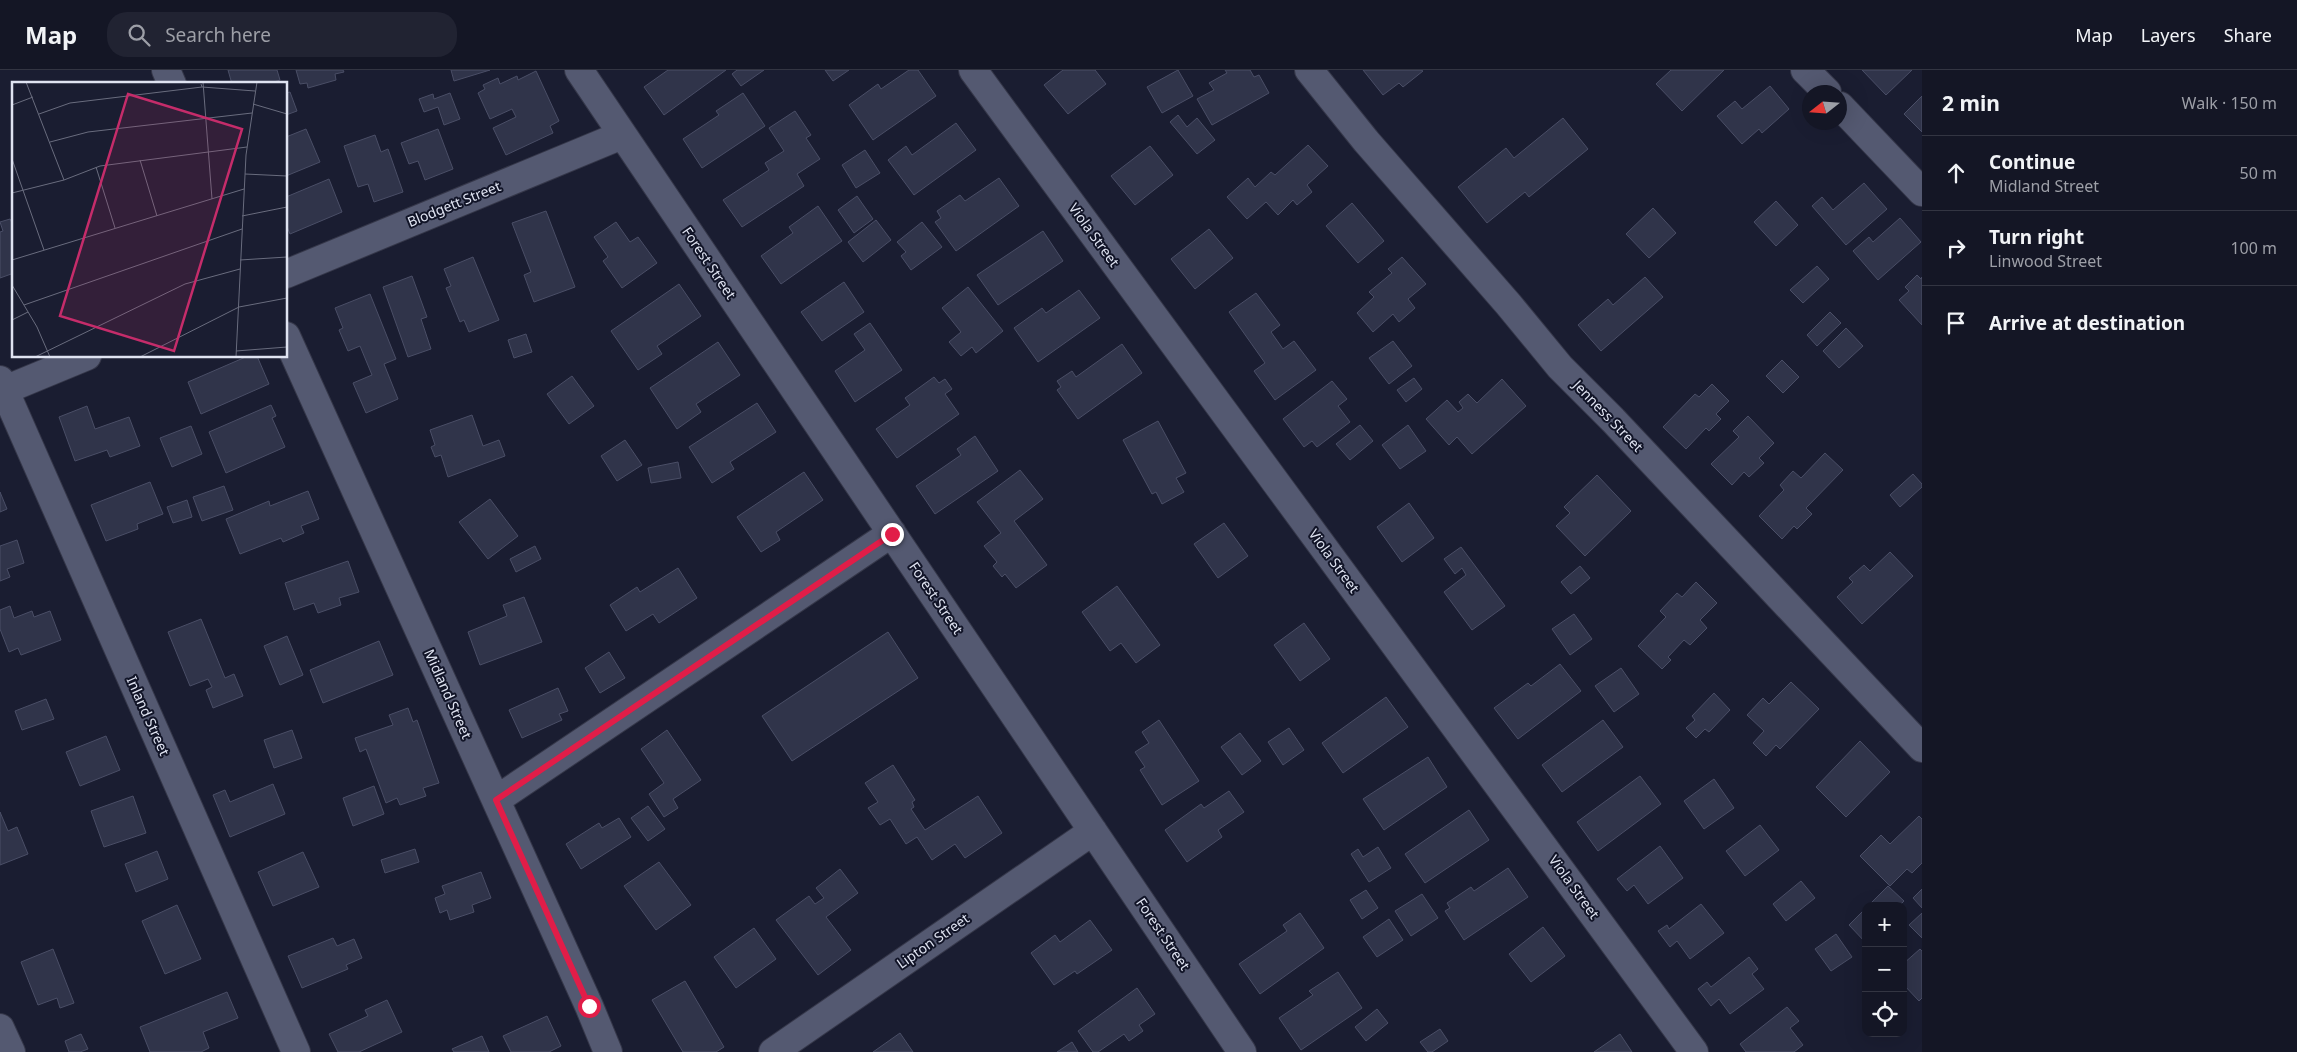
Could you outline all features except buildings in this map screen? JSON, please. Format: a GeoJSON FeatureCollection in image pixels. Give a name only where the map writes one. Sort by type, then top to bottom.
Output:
{"type":"FeatureCollection","features":[{"type":"Feature","properties":{"kind":"street"},"geometry":{"type":"LineString","coordinates":[[166,70],[171,82]]}},
{"type":"Feature","properties":{"kind":"street","name":"Forest Street"},"geometry":{"type":"LineString","coordinates":[[578,70],[1242,1052]]}},
{"type":"Feature","properties":{"kind":"street","name":"Viola Street"},"geometry":{"type":"LineString","coordinates":[[974,70],[1694,1052]]}},
{"type":"Feature","properties":{"kind":"street","name":"Jenness Street"},"geometry":{"type":"LineString","coordinates":[[1309,70],[1366,141],[1509,305],[1560,367],[1613,420],[1922,748]]}},
{"type":"Feature","properties":{"kind":"street"},"geometry":{"type":"LineString","coordinates":[[1805,70],[1819,85]]}},
{"type":"Feature","properties":{"kind":"street"},"geometry":{"type":"LineString","coordinates":[[1847,113],[1921,190]]}},
{"type":"Feature","properties":{"kind":"street","name":"Blodgett Street"},"geometry":{"type":"LineString","coordinates":[[288,273],[622,135]]}},
{"type":"Feature","properties":{"kind":"street","name":"Midland Street"},"geometry":{"type":"LineString","coordinates":[[288,340],[585,997],[608,1052]]}},
{"type":"Feature","properties":{"kind":"street"},"geometry":{"type":"LineString","coordinates":[[2,387],[82,358]]}},
{"type":"Feature","properties":{"kind":"street","name":"Inland Street"},"geometry":{"type":"LineString","coordinates":[[2,387],[296,1052]]}},
{"type":"Feature","properties":{"kind":"street"},"geometry":{"type":"LineString","coordinates":[[496,800],[892,534]]}},
{"type":"Feature","properties":{"kind":"street","name":"Lipton Street"},"geometry":{"type":"LineString","coordinates":[[773,1052],[1093,830]]}},
{"type":"Feature","properties":{"kind":"street"},"geometry":{"type":"LineString","coordinates":[[0,1028],[11,1052]]}},
{"type":"Feature","properties":{"kind":"route"},"geometry":{"type":"LineString","coordinates":[[589,1006],[496,800],[892,534]]}}]}
